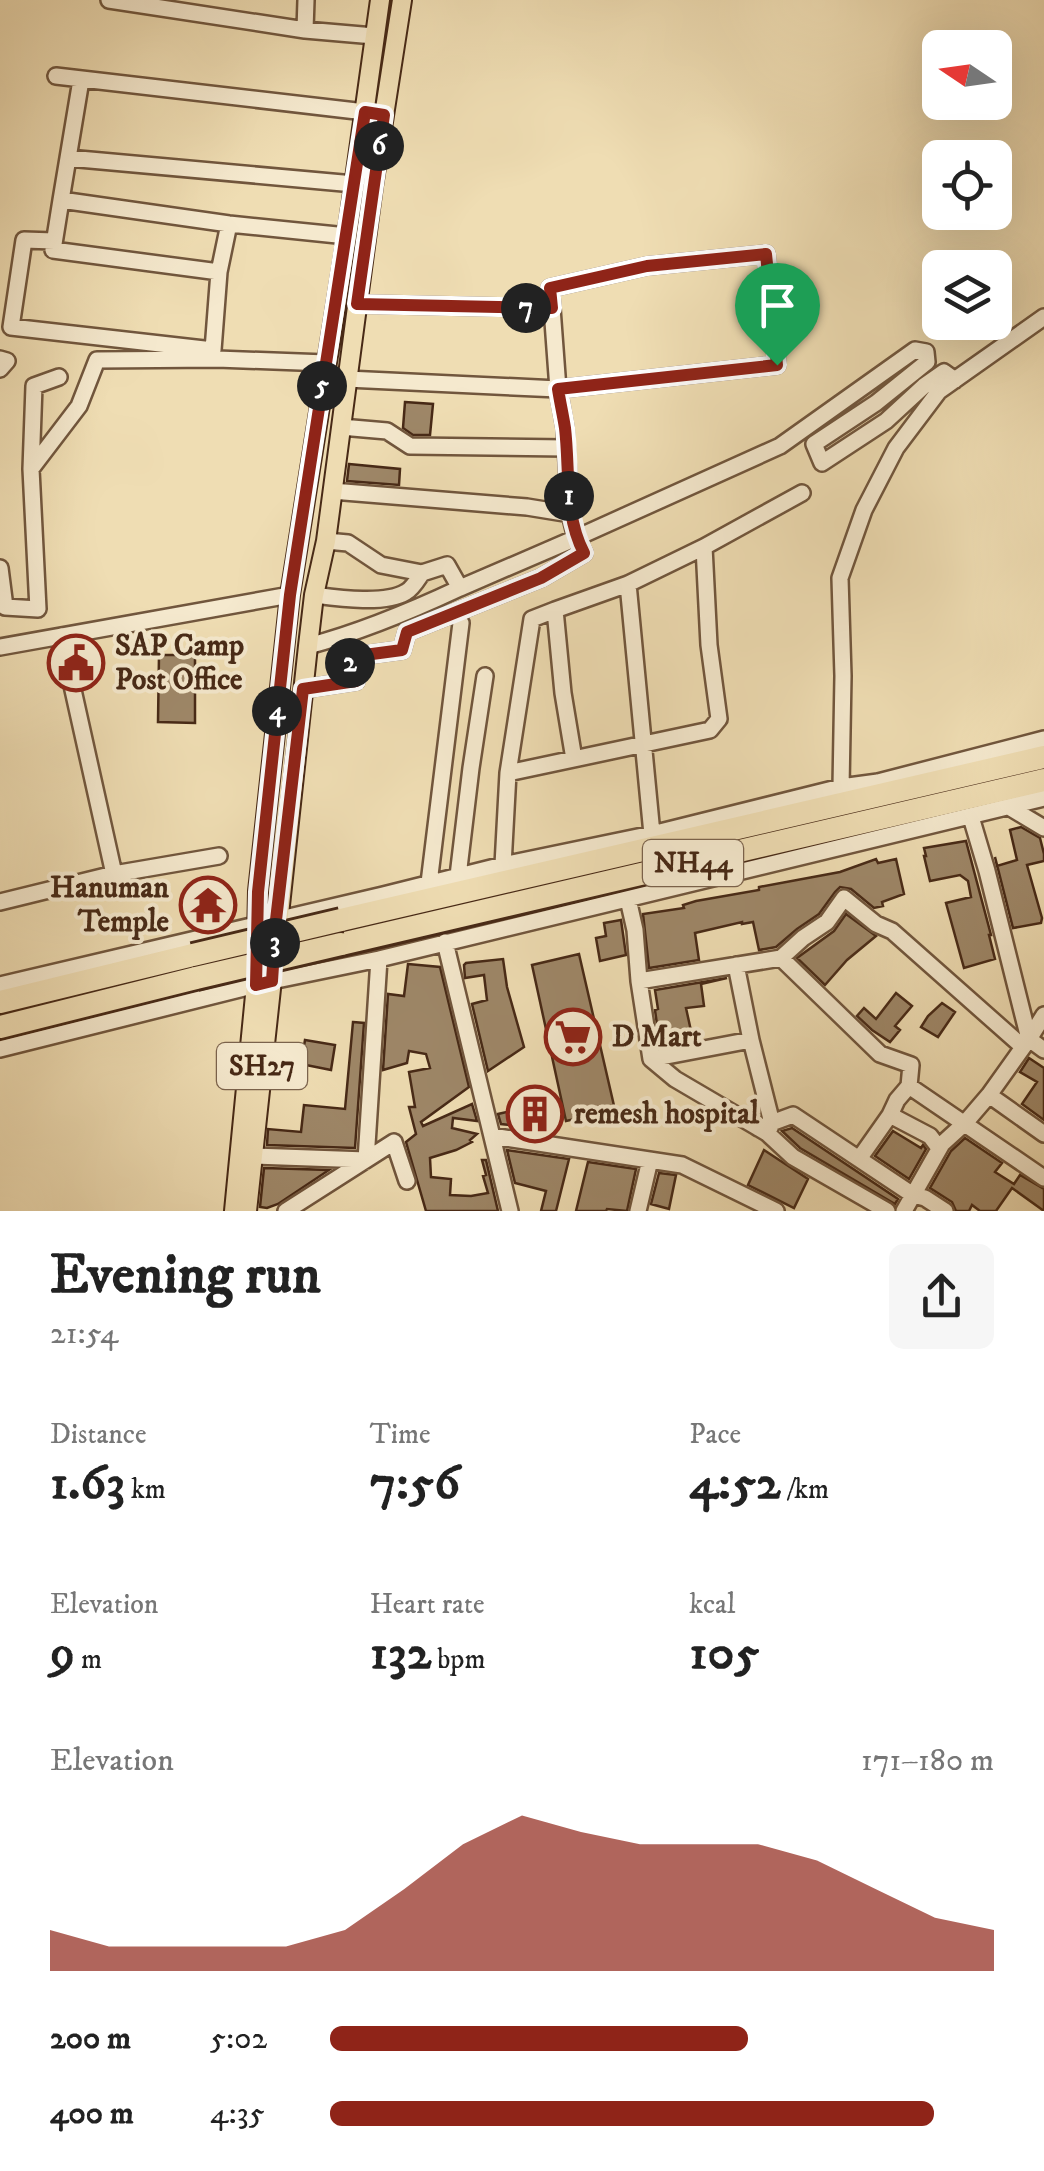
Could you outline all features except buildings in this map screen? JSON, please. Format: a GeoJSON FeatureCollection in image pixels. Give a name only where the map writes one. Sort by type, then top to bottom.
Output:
{"type":"FeatureCollection","features":[{"type":"Feature","properties":{"kind":"highway","name":"NH44"},"geometry":{"type":"LineString","coordinates":[[0,1002],[195,966],[341,932],[1044,757]]}},
{"type":"Feature","properties":{"kind":"highway","name":"NH44"},"geometry":{"type":"LineString","coordinates":[[341,932],[1044,780]]}},
{"type":"Feature","properties":{"kind":"highway","name":"NH44"},"geometry":{"type":"LineString","coordinates":[[0,1027],[195,966]]}},
{"type":"Feature","properties":{"kind":"main road","name":"SH27"},"geometry":{"type":"LineString","coordinates":[[235,1211],[252,1156],[264,983],[257,924],[258,892],[290,595],[380,0]]}},
{"type":"Feature","properties":{"kind":"main road","name":"SH27"},"geometry":{"type":"LineString","coordinates":[[235,1211],[264,983],[276,920],[314,595],[326,541],[402,0]]}},
{"type":"Feature","properties":{"kind":"main road"},"geometry":{"type":"LineString","coordinates":[[365,112],[384,115]]}},
{"type":"Feature","properties":{"kind":"street"},"geometry":{"type":"LineString","coordinates":[[110,0],[305,30],[374,36]]}},
{"type":"Feature","properties":{"kind":"street"},"geometry":{"type":"LineString","coordinates":[[305,30],[306,0]]}},
{"type":"Feature","properties":{"kind":"street"},"geometry":{"type":"LineString","coordinates":[[56,76],[365,112]]}},
{"type":"Feature","properties":{"kind":"street"},"geometry":{"type":"LineString","coordinates":[[81,80],[52,250],[219,272]]}},
{"type":"Feature","properties":{"kind":"street"},"geometry":{"type":"LineString","coordinates":[[68,158],[354,184]]}},
{"type":"Feature","properties":{"kind":"street"},"geometry":{"type":"LineString","coordinates":[[61,200],[346,236]]}},
{"type":"Feature","properties":{"kind":"street"},"geometry":{"type":"LineString","coordinates":[[54,241],[24,240],[11,327],[213,350],[219,272],[229,224]]}},
{"type":"Feature","properties":{"kind":"street"},"geometry":{"type":"LineString","coordinates":[[303,689],[356,681],[350,663],[357,656],[402,650],[407,632],[541,578],[584,553],[570,514],[566,448],[558,389],[550,288],[647,266],[766,254],[777,365],[558,389],[348,379]]}},
{"type":"Feature","properties":{"kind":"street"},"geometry":{"type":"LineString","coordinates":[[357,304],[552,308]]}},
{"type":"Feature","properties":{"kind":"street"},"geometry":{"type":"LineString","coordinates":[[841,787],[840,578],[864,510],[896,448],[939,390],[1044,316]]}},
{"type":"Feature","properties":{"kind":"street"},"geometry":{"type":"LineString","coordinates":[[308,646],[412,611],[780,446],[914,350],[926,352],[927,362],[876,403],[814,444],[822,463],[886,421],[944,372],[955,380]]}},
{"type":"Feature","properties":{"kind":"street"},"geometry":{"type":"LineString","coordinates":[[0,359],[7,361],[0,369]]}},
{"type":"Feature","properties":{"kind":"street"},"geometry":{"type":"LineString","coordinates":[[30,469],[79,406],[97,360],[326,363]]}},
{"type":"Feature","properties":{"kind":"street"},"geometry":{"type":"LineString","coordinates":[[0,568],[4,607],[38,610],[30,469],[34,386],[59,378]]}},
{"type":"Feature","properties":{"kind":"street"},"geometry":{"type":"LineString","coordinates":[[341,427],[387,431],[410,446],[566,448]]}},
{"type":"Feature","properties":{"kind":"street"},"geometry":{"type":"LineString","coordinates":[[332,491],[527,506],[570,514]]}},
{"type":"Feature","properties":{"kind":"street"},"geometry":{"type":"LineString","coordinates":[[502,864],[508,774],[532,619],[628,584],[802,494]]}},
{"type":"Feature","properties":{"kind":"street"},"geometry":{"type":"LineString","coordinates":[[326,541],[348,543],[381,566],[422,573],[447,565],[460,588]]}},
{"type":"Feature","properties":{"kind":"street"},"geometry":{"type":"LineString","coordinates":[[508,774],[710,730],[720,718],[709,645],[704,547]]}},
{"type":"Feature","properties":{"kind":"street"},"geometry":{"type":"LineString","coordinates":[[314,595],[358,600],[383,598],[406,592],[422,573]]}},
{"type":"Feature","properties":{"kind":"street"},"geometry":{"type":"LineString","coordinates":[[628,584],[652,834]]}},
{"type":"Feature","properties":{"kind":"street"},"geometry":{"type":"LineString","coordinates":[[0,647],[290,595]]}},
{"type":"Feature","properties":{"kind":"street"},"geometry":{"type":"LineString","coordinates":[[555,610],[574,759]]}},
{"type":"Feature","properties":{"kind":"street"},"geometry":{"type":"LineString","coordinates":[[429,884],[461,623]]}},
{"type":"Feature","properties":{"kind":"street"},"geometry":{"type":"LineString","coordinates":[[61,636],[114,874]]}},
{"type":"Feature","properties":{"kind":"street"},"geometry":{"type":"LineString","coordinates":[[458,876],[485,676]]}},
{"type":"Feature","properties":{"kind":"street"},"geometry":{"type":"LineString","coordinates":[[0,985],[502,864],[878,782],[1044,739]]}},
{"type":"Feature","properties":{"kind":"street"},"geometry":{"type":"LineString","coordinates":[[0,1049],[1044,798]]}},
{"type":"Feature","properties":{"kind":"street"},"geometry":{"type":"LineString","coordinates":[[1009,807],[1044,828]]}},
{"type":"Feature","properties":{"kind":"street"},"geometry":{"type":"LineString","coordinates":[[970,817],[987,871],[1026,1043]]}},
{"type":"Feature","properties":{"kind":"street"},"geometry":{"type":"LineString","coordinates":[[0,902],[114,874],[219,856]]}},
{"type":"Feature","properties":{"kind":"street"},"geometry":{"type":"LineString","coordinates":[[628,898],[651,1060],[674,1079],[766,1128],[793,1157],[887,1211]]}},
{"type":"Feature","properties":{"kind":"street"},"geometry":{"type":"LineString","coordinates":[[639,980],[782,958],[827,922],[844,898],[876,924],[892,931],[1026,1043],[1044,1050]]}},
{"type":"Feature","properties":{"kind":"street"},"geometry":{"type":"LineString","coordinates":[[445,942],[510,1211]]}},
{"type":"Feature","properties":{"kind":"street"},"geometry":{"type":"LineString","coordinates":[[782,958],[880,1054],[911,1064],[909,1086],[859,1159]]}},
{"type":"Feature","properties":{"kind":"street"},"geometry":{"type":"LineString","coordinates":[[366,1160],[379,959]]}},
{"type":"Feature","properties":{"kind":"street"},"geometry":{"type":"LineString","coordinates":[[736,965],[766,1128]]}},
{"type":"Feature","properties":{"kind":"street"},"geometry":{"type":"LineString","coordinates":[[904,1211],[940,1148],[989,1095],[1044,1015]]}},
{"type":"Feature","properties":{"kind":"street"},"geometry":{"type":"LineString","coordinates":[[651,1060],[751,1040]]}},
{"type":"Feature","properties":{"kind":"street"},"geometry":{"type":"LineString","coordinates":[[909,1086],[1044,1178]]}},
{"type":"Feature","properties":{"kind":"street"},"geometry":{"type":"LineString","coordinates":[[989,1095],[1044,1134]]}},
{"type":"Feature","properties":{"kind":"street"},"geometry":{"type":"LineString","coordinates":[[766,1128],[794,1115],[913,1195],[945,1211]]}},
{"type":"Feature","properties":{"kind":"street"},"geometry":{"type":"LineString","coordinates":[[890,1115],[930,1136],[940,1148]]}},
{"type":"Feature","properties":{"kind":"street"},"geometry":{"type":"LineString","coordinates":[[492,1136],[682,1166],[776,1211]]}},
{"type":"Feature","properties":{"kind":"street"},"geometry":{"type":"LineString","coordinates":[[286,1211],[394,1142],[407,1181]]}},
{"type":"Feature","properties":{"kind":"street"},"geometry":{"type":"LineString","coordinates":[[252,1156],[366,1160]]}},
{"type":"Feature","properties":{"kind":"street"},"geometry":{"type":"LineString","coordinates":[[638,1211],[650,1160]]}},
{"type":"Feature","properties":{"kind":"place","name":"SAP Camp Post Office"},"geometry":{"type":"Point","coordinates":[76,663]}},
{"type":"Feature","properties":{"kind":"place","name":"Hanuman Temple"},"geometry":{"type":"Point","coordinates":[208,905]}},
{"type":"Feature","properties":{"kind":"place","name":"D Mart"},"geometry":{"type":"Point","coordinates":[573,1037]}},
{"type":"Feature","properties":{"kind":"place","name":"remesh hospital"},"geometry":{"type":"Point","coordinates":[535,1114]}},
{"type":"Feature","properties":{"kind":"route"},"geometry":{"type":"LineString","coordinates":[[365,112],[384,115],[357,304],[552,308],[550,288],[647,266],[766,254],[777,365],[558,389],[570,514],[584,553],[541,578],[407,632],[402,650],[357,656],[350,663],[356,681],[303,689],[272,981],[256,985],[258,892],[290,595],[365,112]]}}]}
